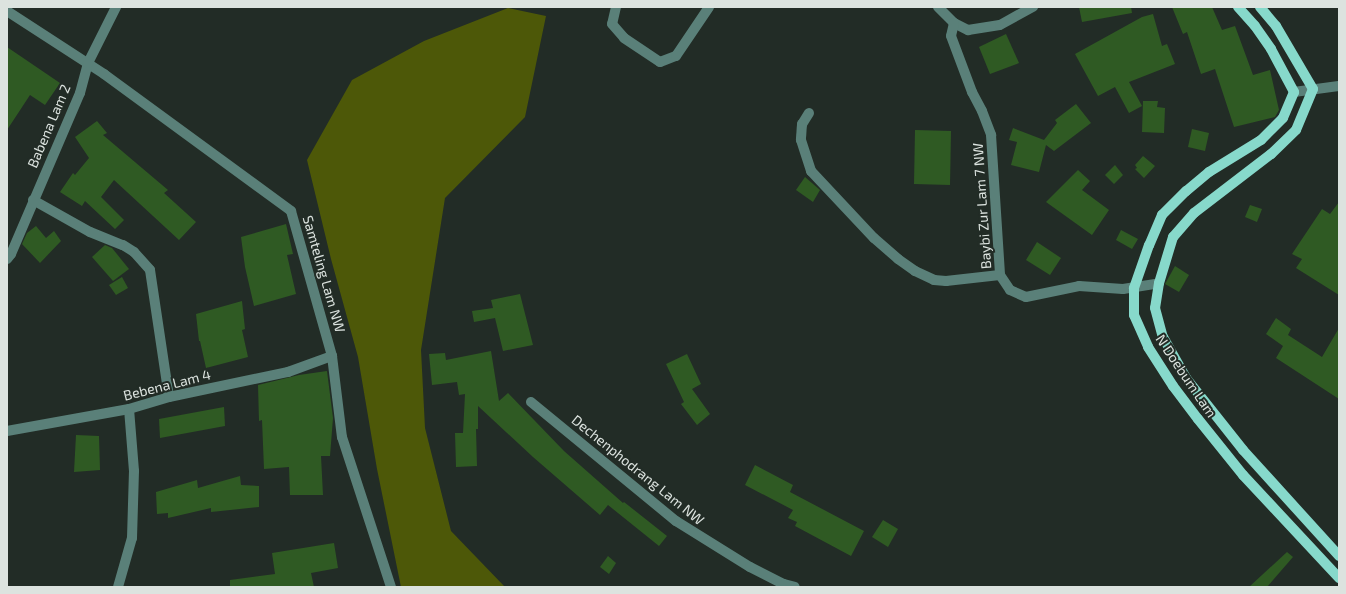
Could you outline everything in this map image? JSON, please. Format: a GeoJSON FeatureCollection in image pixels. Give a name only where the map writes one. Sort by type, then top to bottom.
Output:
{"type":"FeatureCollection","features":[{"type":"Feature","properties":{"kind":"main road"},"geometry":{"type":"LineString","coordinates":[[1238,7],[1255,26],[1271,49],[1294,92]]}},
{"type":"Feature","properties":{"kind":"main road"},"geometry":{"type":"LineString","coordinates":[[1260,7],[1276,26],[1313,89]]}},
{"type":"Feature","properties":{"kind":"main road","name":"N Doebum Lam"},"geometry":{"type":"LineString","coordinates":[[1313,89],[1296,130],[1271,154],[1194,213],[1174,237],[1159,283],[1156,308],[1162,337],[1186,378],[1243,450],[1339,556]]}},
{"type":"Feature","properties":{"kind":"main road","name":"N Doebum Lam"},"geometry":{"type":"LineString","coordinates":[[1294,92],[1283,118],[1261,140],[1209,172],[1186,191],[1162,215],[1149,245],[1134,288],[1134,315],[1148,347],[1173,386],[1243,475],[1339,578]]}},
{"type":"Feature","properties":{"kind":"street","name":"Babena Lam 2"},"geometry":{"type":"LineString","coordinates":[[7,259],[11,254],[80,93],[88,63],[116,7]]}},
{"type":"Feature","properties":{"kind":"street"},"geometry":{"type":"LineString","coordinates":[[616,7],[612,24],[624,38],[660,62],[676,56],[709,7]]}},
{"type":"Feature","properties":{"kind":"street"},"geometry":{"type":"LineString","coordinates":[[938,7],[954,23],[968,30],[1000,25],[1033,7]]}},
{"type":"Feature","properties":{"kind":"street","name":"Samteling Lam NW"},"geometry":{"type":"LineString","coordinates":[[7,11],[88,63],[291,211],[332,356],[342,437],[391,587]]}},
{"type":"Feature","properties":{"kind":"street","name":"Baybi Zur Lam 7 NW"},"geometry":{"type":"LineString","coordinates":[[954,23],[951,36],[972,92],[982,111],[991,135],[1000,275],[1010,290],[1026,296],[1079,286],[1134,288],[1159,283]]}},
{"type":"Feature","properties":{"kind":"street"},"geometry":{"type":"LineString","coordinates":[[1294,92],[1339,86]]}},
{"type":"Feature","properties":{"kind":"street"},"geometry":{"type":"LineString","coordinates":[[809,113],[802,124],[801,140],[811,171],[874,238],[898,259],[915,271],[934,280],[946,281],[1000,275]]}},
{"type":"Feature","properties":{"kind":"street"},"geometry":{"type":"LineString","coordinates":[[33,200],[90,232],[122,245],[134,252],[150,270],[169,397]]}},
{"type":"Feature","properties":{"kind":"street","name":"Bebena Lam 4"},"geometry":{"type":"LineString","coordinates":[[7,431],[129,409],[169,397],[288,372],[332,356]]}},
{"type":"Feature","properties":{"kind":"street","name":"Dechenphodrang Lam NW"},"geometry":{"type":"LineString","coordinates":[[531,402],[676,521],[711,544],[750,566],[784,584],[795,587]]}},
{"type":"Feature","properties":{"kind":"street"},"geometry":{"type":"LineString","coordinates":[[118,587],[132,530],[134,471],[129,409]]}},
{"type":"Feature","properties":{"kind":"green space"},"geometry":{"type":"Polygon","coordinates":[[[508,8],[546,16],[525,117],[445,198],[421,350],[425,428],[451,531],[505,587],[401,587],[377,469],[358,357],[331,259],[307,160],[352,80],[424,41],[508,8]]]}},
{"type":"Feature","properties":{"kind":"building"},"geometry":{"type":"Polygon","coordinates":[[[1079,7],[1131,7],[1132,13],[1082,22],[1079,7]]]}},
{"type":"Feature","properties":{"kind":"building"},"geometry":{"type":"Polygon","coordinates":[[[1172,7],[1212,7],[1222,30],[1235,26],[1253,75],[1270,70],[1279,110],[1275,117],[1234,127],[1215,69],[1201,74],[1187,32],[1183,34],[1172,7]]]}},
{"type":"Feature","properties":{"kind":"building"},"geometry":{"type":"Polygon","coordinates":[[[1153,14],[1162,46],[1167,44],[1175,64],[1129,82],[1142,106],[1129,113],[1115,87],[1098,96],[1075,54],[1142,17],[1153,14]]]}},
{"type":"Feature","properties":{"kind":"building"},"geometry":{"type":"Polygon","coordinates":[[[1006,34],[1019,63],[990,74],[979,47],[1006,34]]]}},
{"type":"Feature","properties":{"kind":"building"},"geometry":{"type":"Polygon","coordinates":[[[7,47],[60,83],[45,105],[30,95],[7,130],[7,47]]]}},
{"type":"Feature","properties":{"kind":"building"},"geometry":{"type":"Polygon","coordinates":[[[1143,101],[1158,101],[1157,107],[1165,108],[1164,133],[1142,132],[1143,101]]]}},
{"type":"Feature","properties":{"kind":"building"},"geometry":{"type":"Polygon","coordinates":[[[1076,104],[1091,123],[1054,151],[1046,145],[1039,172],[1011,165],[1017,142],[1009,140],[1013,128],[1044,140],[1057,123],[1055,120],[1076,104]]]}},
{"type":"Feature","properties":{"kind":"building"},"geometry":{"type":"Polygon","coordinates":[[[97,121],[107,133],[103,135],[168,190],[164,193],[196,222],[179,240],[114,180],[101,197],[124,220],[115,229],[85,201],[82,206],[60,192],[73,173],[75,175],[89,158],[75,137],[97,121]]]}},
{"type":"Feature","properties":{"kind":"building"},"geometry":{"type":"Polygon","coordinates":[[[1192,129],[1209,133],[1205,151],[1188,147],[1192,129]]]}},
{"type":"Feature","properties":{"kind":"building"},"geometry":{"type":"Polygon","coordinates":[[[915,130],[951,131],[950,185],[914,184],[915,130]]]}},
{"type":"Feature","properties":{"kind":"building"},"geometry":{"type":"Polygon","coordinates":[[[1143,156],[1155,166],[1144,178],[1135,169],[1137,168],[1135,165],[1143,156]]]}},
{"type":"Feature","properties":{"kind":"building"},"geometry":{"type":"Polygon","coordinates":[[[1115,165],[1123,175],[1114,184],[1105,175],[1115,165]]]}},
{"type":"Feature","properties":{"kind":"building"},"geometry":{"type":"Polygon","coordinates":[[[1078,170],[1090,181],[1082,190],[1109,210],[1092,235],[1046,202],[1078,170]]]}},
{"type":"Feature","properties":{"kind":"building"},"geometry":{"type":"Polygon","coordinates":[[[805,177],[820,190],[813,202],[796,190],[805,177]]]}},
{"type":"Feature","properties":{"kind":"building"},"geometry":{"type":"Polygon","coordinates":[[[1339,202],[1339,295],[1296,268],[1302,259],[1292,254],[1322,209],[1330,214],[1339,202]]]}},
{"type":"Feature","properties":{"kind":"building"},"geometry":{"type":"Polygon","coordinates":[[[1250,205],[1262,209],[1257,222],[1245,217],[1250,205]]]}},
{"type":"Feature","properties":{"kind":"building"},"geometry":{"type":"Polygon","coordinates":[[[286,224],[293,254],[287,255],[296,294],[254,306],[245,267],[241,237],[286,224]]]}},
{"type":"Feature","properties":{"kind":"building"},"geometry":{"type":"Polygon","coordinates":[[[36,226],[46,238],[54,231],[61,241],[40,263],[22,244],[27,233],[36,226]]]}},
{"type":"Feature","properties":{"kind":"building"},"geometry":{"type":"Polygon","coordinates":[[[1121,230],[1138,239],[1132,249],[1116,240],[1121,230]]]}},
{"type":"Feature","properties":{"kind":"building"},"geometry":{"type":"Polygon","coordinates":[[[1037,242],[1061,258],[1050,275],[1026,260],[1037,242]]]}},
{"type":"Feature","properties":{"kind":"building"},"geometry":{"type":"Polygon","coordinates":[[[105,245],[112,248],[129,269],[113,281],[92,257],[105,245]]]}},
{"type":"Feature","properties":{"kind":"building"},"geometry":{"type":"Polygon","coordinates":[[[1175,266],[1189,275],[1179,292],[1165,284],[1175,266]]]}},
{"type":"Feature","properties":{"kind":"building"},"geometry":{"type":"Polygon","coordinates":[[[122,277],[128,288],[116,295],[109,285],[122,277]]]}},
{"type":"Feature","properties":{"kind":"building"},"geometry":{"type":"Polygon","coordinates":[[[520,294],[533,345],[503,351],[495,318],[474,322],[472,311],[493,308],[491,300],[520,294]]]}},
{"type":"Feature","properties":{"kind":"building"},"geometry":{"type":"Polygon","coordinates":[[[242,301],[245,329],[242,330],[248,357],[206,368],[199,341],[196,314],[242,301]]]}},
{"type":"Feature","properties":{"kind":"building"},"geometry":{"type":"Polygon","coordinates":[[[1276,318],[1291,329],[1288,335],[1322,357],[1339,328],[1339,399],[1276,358],[1283,346],[1266,334],[1276,318]]]}},
{"type":"Feature","properties":{"kind":"building"},"geometry":{"type":"Polygon","coordinates":[[[491,351],[499,401],[508,393],[564,451],[623,503],[624,502],[667,536],[659,546],[608,505],[600,515],[533,457],[478,406],[478,429],[476,429],[477,466],[456,467],[455,433],[463,433],[465,394],[459,395],[457,382],[432,385],[429,354],[445,353],[446,360],[491,351]]]}},
{"type":"Feature","properties":{"kind":"building"},"geometry":{"type":"Polygon","coordinates":[[[687,354],[701,384],[692,389],[710,414],[697,425],[681,404],[684,402],[666,364],[687,354]]]}},
{"type":"Feature","properties":{"kind":"building"},"geometry":{"type":"Polygon","coordinates":[[[327,371],[333,418],[330,456],[321,456],[323,495],[290,495],[289,467],[264,469],[262,420],[259,421],[258,385],[299,375],[327,371]]]}},
{"type":"Feature","properties":{"kind":"building"},"geometry":{"type":"Polygon","coordinates":[[[224,407],[225,426],[160,438],[159,419],[224,407]]]}},
{"type":"Feature","properties":{"kind":"building"},"geometry":{"type":"Polygon","coordinates":[[[76,435],[99,436],[100,470],[74,472],[76,435]]]}},
{"type":"Feature","properties":{"kind":"building"},"geometry":{"type":"Polygon","coordinates":[[[755,465],[793,485],[790,492],[864,531],[851,556],[795,526],[797,522],[788,518],[793,510],[745,485],[755,465]]]}},
{"type":"Feature","properties":{"kind":"building"},"geometry":{"type":"Polygon","coordinates":[[[240,476],[241,485],[259,486],[259,507],[211,512],[211,508],[168,518],[168,513],[157,514],[156,492],[197,480],[198,488],[240,476]]]}},
{"type":"Feature","properties":{"kind":"building"},"geometry":{"type":"Polygon","coordinates":[[[883,520],[898,529],[888,547],[872,537],[883,520]]]}},
{"type":"Feature","properties":{"kind":"building"},"geometry":{"type":"Polygon","coordinates":[[[334,543],[338,568],[311,573],[314,587],[230,587],[230,580],[275,574],[272,553],[334,543]]]}},
{"type":"Feature","properties":{"kind":"building"},"geometry":{"type":"Polygon","coordinates":[[[1287,552],[1293,557],[1267,587],[1249,587],[1287,552]]]}},
{"type":"Feature","properties":{"kind":"building"},"geometry":{"type":"Polygon","coordinates":[[[608,556],[616,563],[609,574],[600,567],[608,556]]]}}]}
